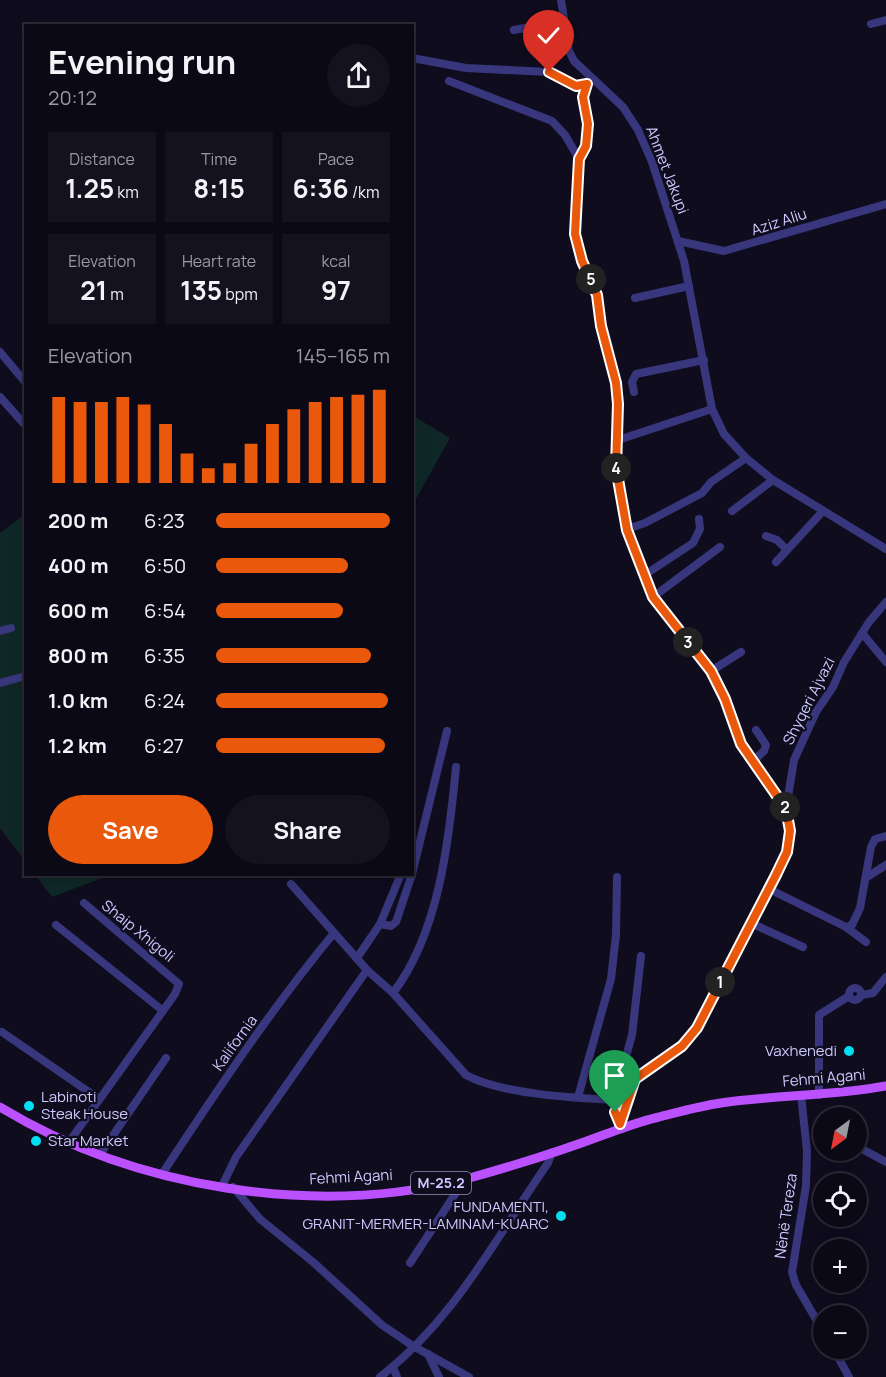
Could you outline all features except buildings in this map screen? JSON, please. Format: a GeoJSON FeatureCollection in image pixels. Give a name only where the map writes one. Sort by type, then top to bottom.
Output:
{"type":"FeatureCollection","features":[{"type":"Feature","properties":{"kind":"main road","name":"Fehmi Agani"},"geometry":{"type":"LineString","coordinates":[[0,1107],[69,1142],[162,1174],[222,1186],[317,1195],[359,1194],[465,1179],[552,1152],[621,1126],[721,1103],[819,1095],[886,1086]]}},
{"type":"Feature","properties":{"kind":"street","name":"Ahmet Jakupi"},"geometry":{"type":"LineString","coordinates":[[561,0],[569,51],[590,81],[624,107],[638,130],[652,162],[678,241],[689,286],[712,409],[724,434],[746,458],[773,480],[886,549]]}},
{"type":"Feature","properties":{"kind":"street"},"geometry":{"type":"LineString","coordinates":[[871,24],[886,20]]}},
{"type":"Feature","properties":{"kind":"street"},"geometry":{"type":"LineString","coordinates":[[514,30],[564,21]]}},
{"type":"Feature","properties":{"kind":"street"},"geometry":{"type":"LineString","coordinates":[[414,58],[466,68],[549,72],[576,86],[590,81]]}},
{"type":"Feature","properties":{"kind":"street"},"geometry":{"type":"LineString","coordinates":[[449,81],[552,121],[565,135],[579,159]]}},
{"type":"Feature","properties":{"kind":"street"},"geometry":{"type":"LineString","coordinates":[[590,81],[583,97],[588,124],[586,146],[579,159],[575,234],[582,261],[597,295],[601,326],[616,383],[618,440],[616,468],[627,530],[653,597],[711,671],[725,699],[741,744],[786,809]]}},
{"type":"Feature","properties":{"kind":"street","name":"Aziz Aliu"},"geometry":{"type":"LineString","coordinates":[[678,241],[724,250],[886,204]]}},
{"type":"Feature","properties":{"kind":"street"},"geometry":{"type":"LineString","coordinates":[[635,298],[689,286]]}},
{"type":"Feature","properties":{"kind":"street"},"geometry":{"type":"LineString","coordinates":[[0,352],[24,381]]}},
{"type":"Feature","properties":{"kind":"street"},"geometry":{"type":"LineString","coordinates":[[634,392],[632,382],[636,374],[704,360]]}},
{"type":"Feature","properties":{"kind":"street"},"geometry":{"type":"LineString","coordinates":[[0,397],[24,424]]}},
{"type":"Feature","properties":{"kind":"street"},"geometry":{"type":"LineString","coordinates":[[618,440],[712,409]]}},
{"type":"Feature","properties":{"kind":"street"},"geometry":{"type":"LineString","coordinates":[[627,530],[702,493],[711,482],[746,458]]}},
{"type":"Feature","properties":{"kind":"street"},"geometry":{"type":"LineString","coordinates":[[732,511],[773,480]]}},
{"type":"Feature","properties":{"kind":"street"},"geometry":{"type":"LineString","coordinates":[[776,562],[823,511]]}},
{"type":"Feature","properties":{"kind":"street"},"geometry":{"type":"LineString","coordinates":[[643,576],[693,543],[700,529],[699,519]]}},
{"type":"Feature","properties":{"kind":"street"},"geometry":{"type":"LineString","coordinates":[[766,536],[777,540],[787,550]]}},
{"type":"Feature","properties":{"kind":"street"},"geometry":{"type":"LineString","coordinates":[[653,597],[720,548]]}},
{"type":"Feature","properties":{"kind":"street","name":"Shyqeri Ajvazi"},"geometry":{"type":"LineString","coordinates":[[621,1126],[635,1079],[682,1046],[697,1028],[769,889],[787,852],[790,831],[786,809],[794,760],[816,712],[833,687],[844,662],[862,633],[886,603]]}},
{"type":"Feature","properties":{"kind":"street"},"geometry":{"type":"LineString","coordinates":[[0,631],[11,628]]}},
{"type":"Feature","properties":{"kind":"street"},"geometry":{"type":"LineString","coordinates":[[862,633],[886,662]]}},
{"type":"Feature","properties":{"kind":"street"},"geometry":{"type":"LineString","coordinates":[[711,671],[741,652]]}},
{"type":"Feature","properties":{"kind":"street"},"geometry":{"type":"LineString","coordinates":[[0,682],[24,676]]}},
{"type":"Feature","properties":{"kind":"street"},"geometry":{"type":"LineString","coordinates":[[753,762],[764,751],[766,745],[756,730]]}},
{"type":"Feature","properties":{"kind":"street"},"geometry":{"type":"LineString","coordinates":[[414,867],[447,731]]}},
{"type":"Feature","properties":{"kind":"street"},"geometry":{"type":"LineString","coordinates":[[393,993],[416,956],[433,905],[445,858],[456,767]]}},
{"type":"Feature","properties":{"kind":"street"},"geometry":{"type":"LineString","coordinates":[[846,927],[852,925],[860,908],[871,847],[875,839],[886,836]]}},
{"type":"Feature","properties":{"kind":"street"},"geometry":{"type":"LineString","coordinates":[[867,878],[886,865]]}},
{"type":"Feature","properties":{"kind":"street"},"geometry":{"type":"LineString","coordinates":[[357,958],[380,924],[402,876]]}},
{"type":"Feature","properties":{"kind":"street"},"geometry":{"type":"LineString","coordinates":[[380,924],[392,926],[396,922],[412,876]]}},
{"type":"Feature","properties":{"kind":"street"},"geometry":{"type":"LineString","coordinates":[[578,1097],[611,979],[616,935],[617,878]]}},
{"type":"Feature","properties":{"kind":"street"},"geometry":{"type":"LineString","coordinates":[[291,884],[367,970],[393,993],[446,1056],[474,1080],[539,1094],[614,1100]]}},
{"type":"Feature","properties":{"kind":"street"},"geometry":{"type":"LineString","coordinates":[[769,889],[846,927],[866,942]]}},
{"type":"Feature","properties":{"kind":"street","name":"Shaip Xhigoli"},"geometry":{"type":"LineString","coordinates":[[69,1142],[178,984],[84,903]]}},
{"type":"Feature","properties":{"kind":"street"},"geometry":{"type":"LineString","coordinates":[[751,923],[803,947]]}},
{"type":"Feature","properties":{"kind":"street"},"geometry":{"type":"LineString","coordinates":[[56,925],[162,1010]]}},
{"type":"Feature","properties":{"kind":"street","name":"Kalifornia"},"geometry":{"type":"LineString","coordinates":[[162,1174],[216,1093],[305,968],[334,933]]}},
{"type":"Feature","properties":{"kind":"street"},"geometry":{"type":"LineString","coordinates":[[621,1126],[615,1112],[614,1100],[632,1035],[640,956]]}},
{"type":"Feature","properties":{"kind":"street"},"geometry":{"type":"LineString","coordinates":[[222,1186],[236,1157],[367,970]]}},
{"type":"Feature","properties":{"kind":"street"},"geometry":{"type":"LineString","coordinates":[[819,1095],[819,1015],[849,996],[855,1000],[873,993],[886,977]]}},
{"type":"Feature","properties":{"kind":"street"},"geometry":{"type":"LineString","coordinates":[[2,1032],[99,1099]]}},
{"type":"Feature","properties":{"kind":"street"},"geometry":{"type":"LineString","coordinates":[[101,1153],[166,1058]]}},
{"type":"Feature","properties":{"kind":"street","name":"Nënë Tereza"},"geometry":{"type":"LineString","coordinates":[[801,1095],[807,1152],[806,1182],[792,1272],[796,1284],[813,1314]]}},
{"type":"Feature","properties":{"kind":"street"},"geometry":{"type":"LineString","coordinates":[[380,1377],[437,1326],[548,1163],[552,1152]]}},
{"type":"Feature","properties":{"kind":"street"},"geometry":{"type":"LineString","coordinates":[[867,1152],[886,1162]]}},
{"type":"Feature","properties":{"kind":"street"},"geometry":{"type":"LineString","coordinates":[[410,1263],[465,1179]]}},
{"type":"Feature","properties":{"kind":"street"},"geometry":{"type":"LineString","coordinates":[[233,1187],[260,1219],[313,1262],[382,1324],[413,1346],[469,1377]]}},
{"type":"Feature","properties":{"kind":"street"},"geometry":{"type":"LineString","coordinates":[[429,1354],[439,1377]]}},
{"type":"Feature","properties":{"kind":"street"},"geometry":{"type":"LineString","coordinates":[[839,1359],[849,1377]]}},
{"type":"Feature","properties":{"kind":"street"},"geometry":{"type":"LineString","coordinates":[[393,1367],[398,1377]]}},
{"type":"Feature","properties":{"kind":"green space"},"geometry":{"type":"Polygon","coordinates":[[[414,417],[450,438],[414,502],[414,417]]]}},
{"type":"Feature","properties":{"kind":"green space"},"geometry":{"type":"Polygon","coordinates":[[[24,515],[24,860],[0,828],[0,533],[24,515]]]}},
{"type":"Feature","properties":{"kind":"green space"},"geometry":{"type":"Polygon","coordinates":[[[36,876],[107,876],[52,897],[36,876]]]}},
{"type":"Feature","properties":{"kind":"place","name":"Vaxhenedi"},"geometry":{"type":"Point","coordinates":[849,1051]}},
{"type":"Feature","properties":{"kind":"place","name":"Labinoti Steak House"},"geometry":{"type":"Point","coordinates":[29,1106]}},
{"type":"Feature","properties":{"kind":"place","name":"Star Market"},"geometry":{"type":"Point","coordinates":[36,1141]}},
{"type":"Feature","properties":{"kind":"place","name":"FUNDAMENTI, GRANIT-MERMER-LAMINAM-KUARC"},"geometry":{"type":"Point","coordinates":[561,1216]}},
{"type":"Feature","properties":{"kind":"route"},"geometry":{"type":"LineString","coordinates":[[549,72],[556,73],[576,86],[587,84],[583,97],[588,124],[586,146],[579,159],[575,234],[577,248],[594,284],[601,326],[616,383],[618,440],[616,468],[627,530],[653,597],[670,622],[711,671],[725,699],[741,744],[786,809],[790,831],[787,852],[697,1028],[682,1046],[665,1060],[635,1079],[629,1091],[620,1124],[615,1112]]}}]}
